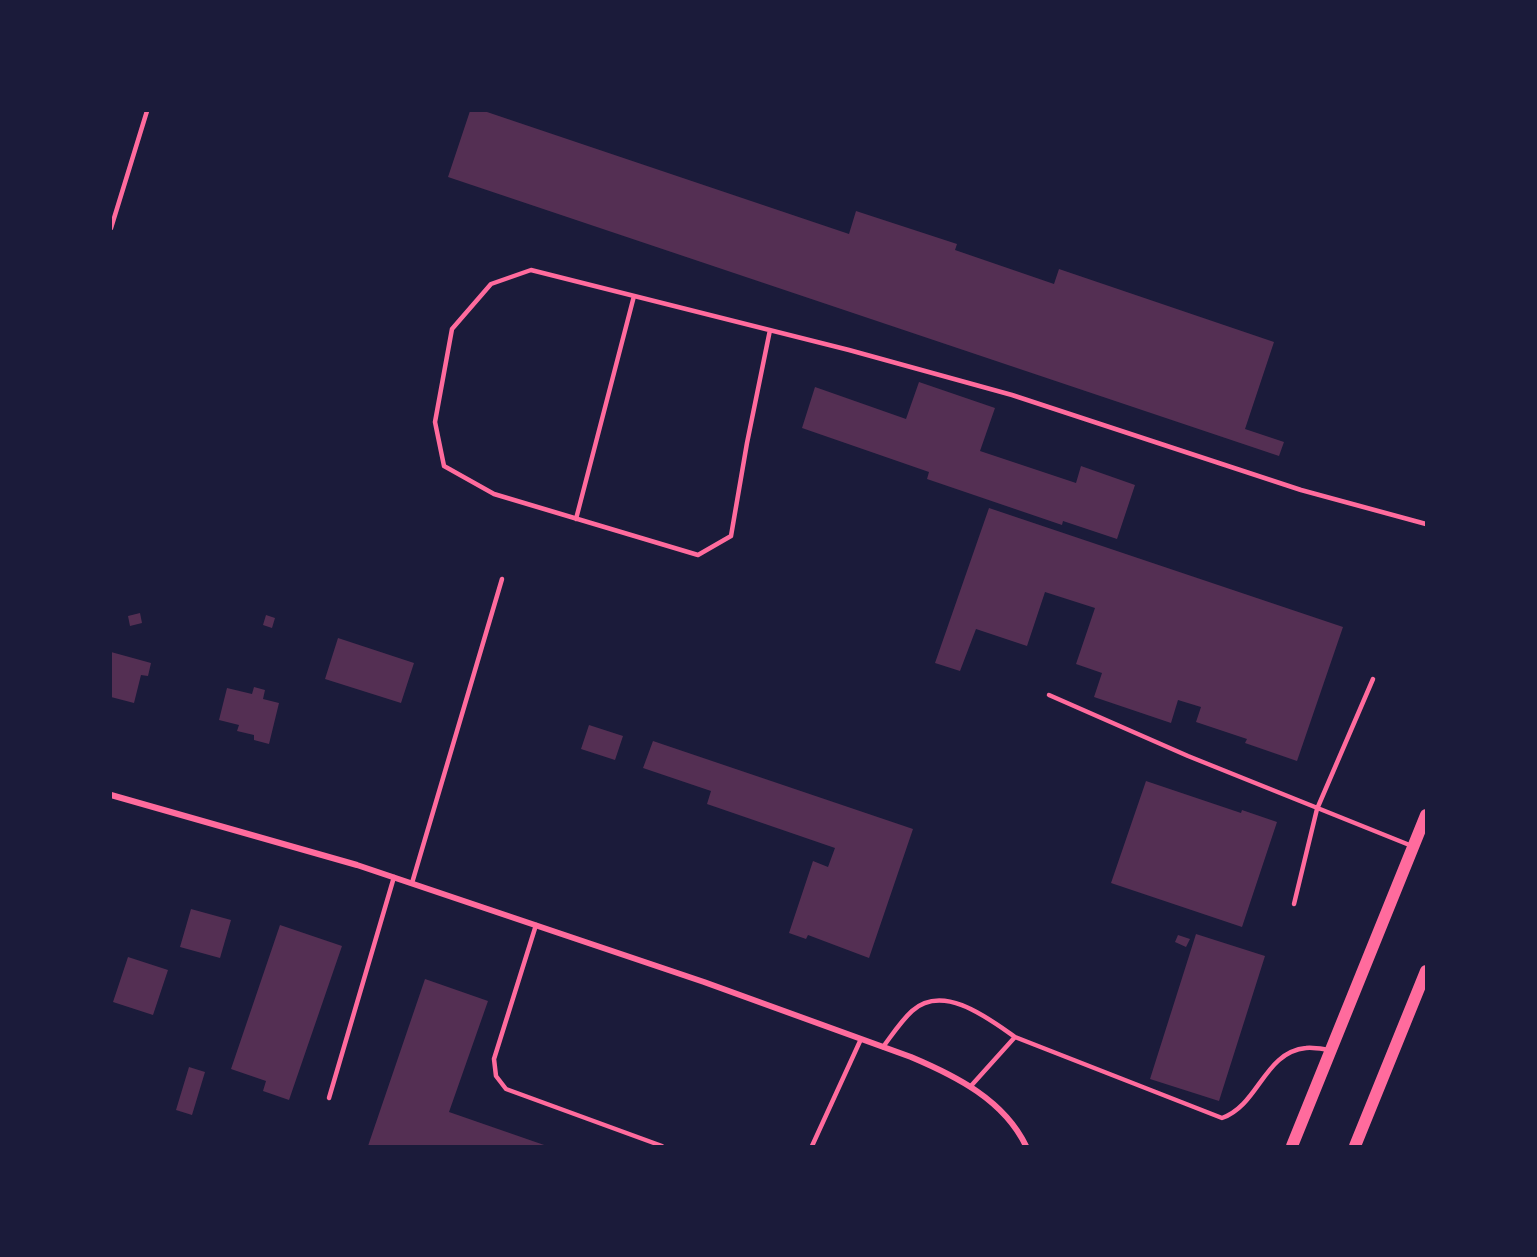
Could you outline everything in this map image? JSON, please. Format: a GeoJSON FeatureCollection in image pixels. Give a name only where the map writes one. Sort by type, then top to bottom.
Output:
{"type":"FeatureCollection","features":[{"type":"Feature","properties":{"kind":"main road"},"geometry":{"type":"LineString","coordinates":[[1292,1146],[1426,815]]}},
{"type":"Feature","properties":{"kind":"main road"},"geometry":{"type":"LineString","coordinates":[[1356,1146],[1426,971]]}},
{"type":"Feature","properties":{"kind":"street"},"geometry":{"type":"LineString","coordinates":[[111,795],[394,877],[882,1047],[943,1071],[970,1087],[1008,1118],[1026,1146]]}},
{"type":"Feature","properties":{"kind":"lane"},"geometry":{"type":"LineString","coordinates":[[111,228],[147,111]]}},
{"type":"Feature","properties":{"kind":"lane"},"geometry":{"type":"LineString","coordinates":[[770,330],[731,536],[698,555],[494,494],[444,466],[435,422],[452,329],[491,284],[531,270],[770,330],[1012,396],[1301,490],[1426,524]]}},
{"type":"Feature","properties":{"kind":"lane"},"geometry":{"type":"LineString","coordinates":[[576,519],[634,296]]}},
{"type":"Feature","properties":{"kind":"lane"},"geometry":{"type":"LineString","coordinates":[[412,884],[502,579]]}},
{"type":"Feature","properties":{"kind":"lane"},"geometry":{"type":"LineString","coordinates":[[1294,904],[1317,809],[1373,679]]}},
{"type":"Feature","properties":{"kind":"lane"},"geometry":{"type":"LineString","coordinates":[[1049,695],[1317,809],[1413,847]]}},
{"type":"Feature","properties":{"kind":"lane"},"geometry":{"type":"LineString","coordinates":[[329,1098],[394,877]]}},
{"type":"Feature","properties":{"kind":"lane"},"geometry":{"type":"LineString","coordinates":[[536,925],[494,1059],[496,1076],[506,1089],[662,1146]]}},
{"type":"Feature","properties":{"kind":"lane"},"geometry":{"type":"LineString","coordinates":[[882,1047],[912,1010],[930,1000],[949,1001],[988,1018],[1015,1037],[1221,1118],[1236,1113],[1268,1070],[1284,1055],[1305,1047],[1331,1050]]}},
{"type":"Feature","properties":{"kind":"lane"},"geometry":{"type":"LineString","coordinates":[[970,1087],[1015,1037]]}},
{"type":"Feature","properties":{"kind":"lane"},"geometry":{"type":"LineString","coordinates":[[812,1146],[861,1039]]}},
{"type":"Feature","properties":{"kind":"building"},"geometry":{"type":"Polygon","coordinates":[[[470,111],[484,111],[849,234],[856,211],[957,244],[955,250],[1054,284],[1059,269],[1274,342],[1245,429],[1284,442],[1279,456],[448,177],[470,111]]]}},
{"type":"Feature","properties":{"kind":"building"},"geometry":{"type":"Polygon","coordinates":[[[919,382],[995,408],[980,451],[1076,483],[1081,466],[1135,485],[1117,539],[1063,521],[1062,525],[927,479],[929,472],[802,428],[815,387],[906,419],[919,382]]]}},
{"type":"Feature","properties":{"kind":"building"},"geometry":{"type":"Polygon","coordinates":[[[989,508],[1343,627],[1297,761],[1245,743],[1247,739],[1196,722],[1201,707],[1178,700],[1171,723],[1094,697],[1102,673],[1076,664],[1095,608],[1045,592],[1027,646],[976,629],[960,671],[935,663],[989,508]]]}},
{"type":"Feature","properties":{"kind":"building"},"geometry":{"type":"Polygon","coordinates":[[[140,613],[142,623],[130,626],[128,616],[140,613]]]}},
{"type":"Feature","properties":{"kind":"building"},"geometry":{"type":"Polygon","coordinates":[[[266,615],[275,618],[272,628],[263,625],[266,615]]]}},
{"type":"Feature","properties":{"kind":"building"},"geometry":{"type":"Polygon","coordinates":[[[338,638],[414,663],[401,703],[325,679],[338,638]]]}},
{"type":"Feature","properties":{"kind":"building"},"geometry":{"type":"Polygon","coordinates":[[[111,652],[151,663],[148,676],[141,675],[134,703],[111,697],[111,652]]]}},
{"type":"Feature","properties":{"kind":"building"},"geometry":{"type":"Polygon","coordinates":[[[254,687],[265,690],[263,699],[279,703],[269,744],[254,740],[254,735],[237,731],[239,725],[219,720],[227,688],[252,694],[254,687]]]}},
{"type":"Feature","properties":{"kind":"building"},"geometry":{"type":"Polygon","coordinates":[[[589,725],[623,736],[615,760],[581,749],[589,725]]]}},
{"type":"Feature","properties":{"kind":"building"},"geometry":{"type":"Polygon","coordinates":[[[653,741],[913,829],[869,958],[808,935],[806,939],[789,933],[813,861],[828,867],[835,848],[707,804],[711,791],[643,768],[653,741]]]}},
{"type":"Feature","properties":{"kind":"building"},"geometry":{"type":"Polygon","coordinates":[[[1146,781],[1241,813],[1242,810],[1277,822],[1242,927],[1111,883],[1146,781]]]}},
{"type":"Feature","properties":{"kind":"building"},"geometry":{"type":"Polygon","coordinates":[[[191,909],[231,920],[220,958],[180,947],[191,909]]]}},
{"type":"Feature","properties":{"kind":"building"},"geometry":{"type":"Polygon","coordinates":[[[280,925],[342,946],[289,1100],[263,1091],[266,1081],[231,1069],[280,925]]]}},
{"type":"Feature","properties":{"kind":"building"},"geometry":{"type":"Polygon","coordinates":[[[1196,934],[1265,956],[1219,1101],[1150,1079],[1196,934]]]}},
{"type":"Feature","properties":{"kind":"building"},"geometry":{"type":"Polygon","coordinates":[[[1178,935],[1190,939],[1186,947],[1175,942],[1178,935]]]}},
{"type":"Feature","properties":{"kind":"building"},"geometry":{"type":"Polygon","coordinates":[[[128,957],[168,970],[153,1015],[113,1002],[128,957]]]}},
{"type":"Feature","properties":{"kind":"building"},"geometry":{"type":"Polygon","coordinates":[[[425,979],[488,1001],[449,1112],[547,1146],[368,1146],[425,979]]]}},
{"type":"Feature","properties":{"kind":"building"},"geometry":{"type":"Polygon","coordinates":[[[189,1067],[205,1072],[192,1115],[176,1110],[189,1067]]]}}]}
